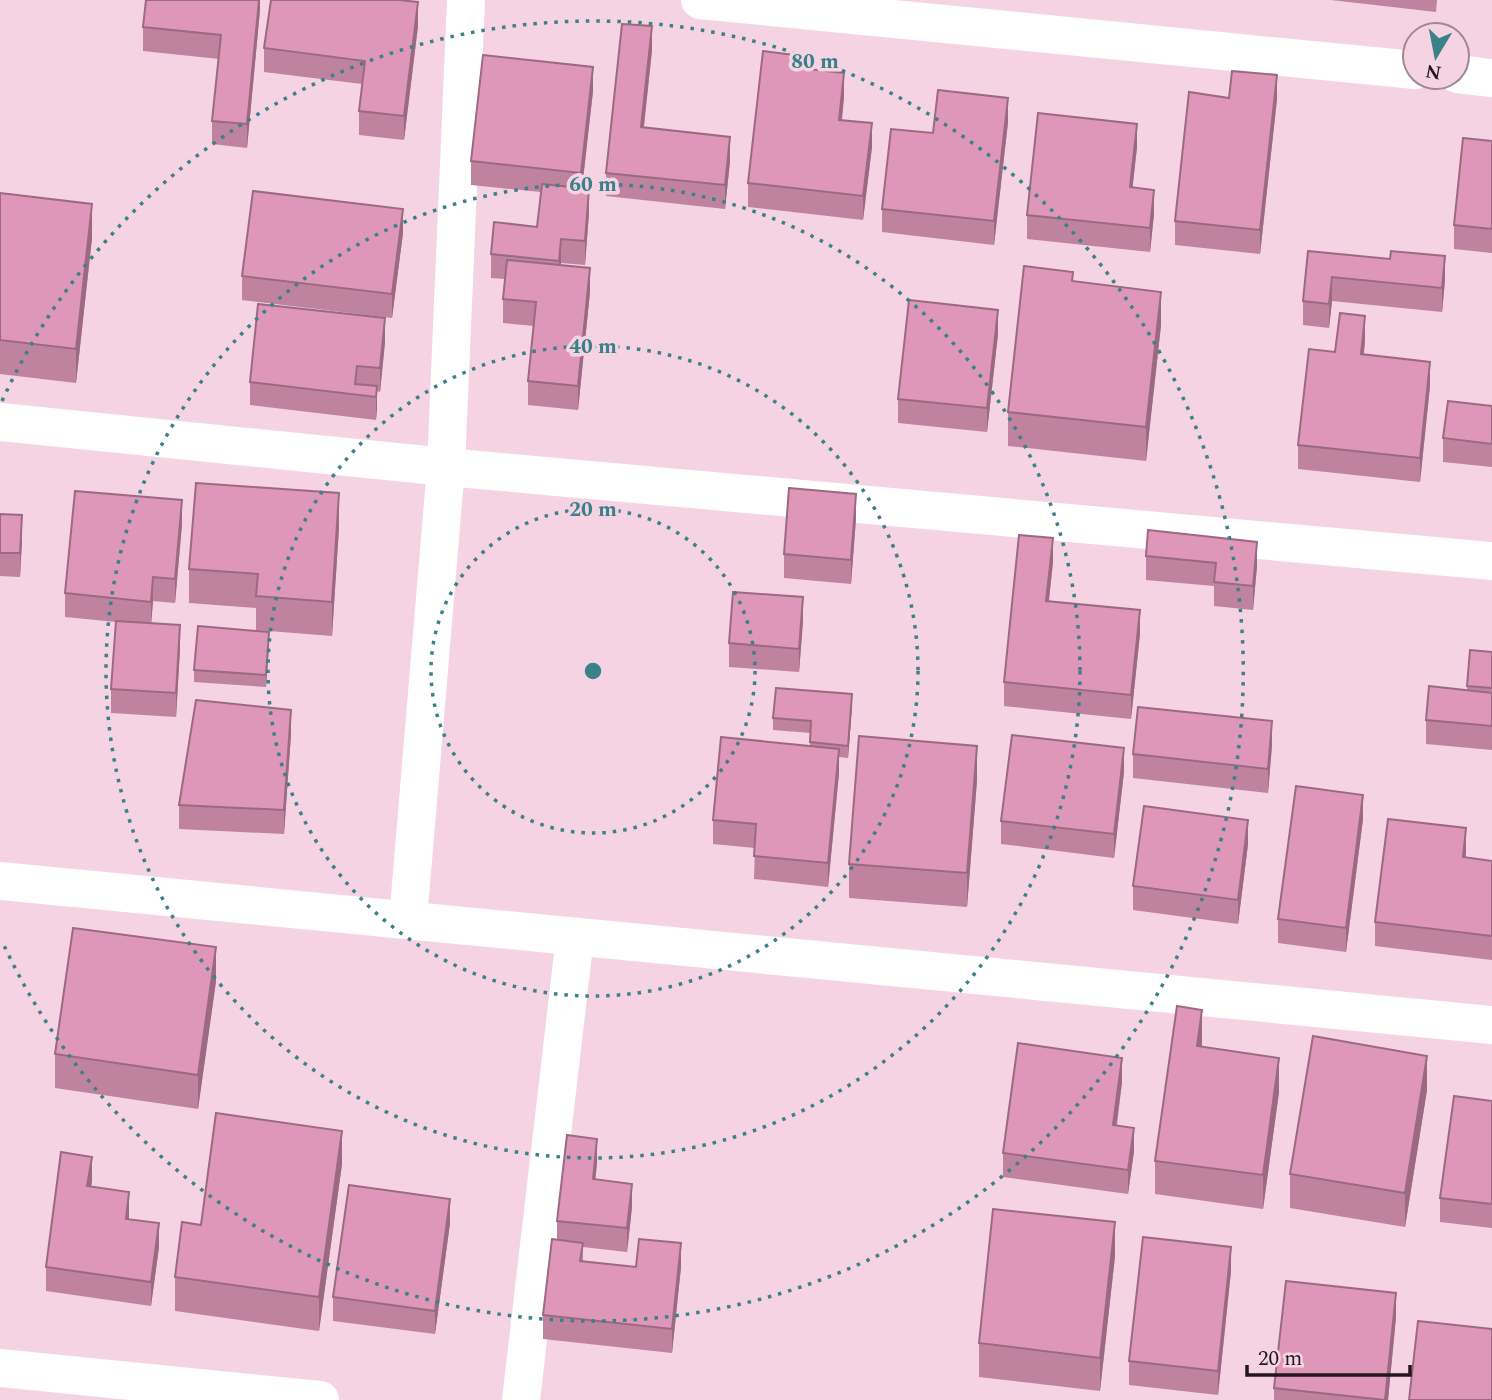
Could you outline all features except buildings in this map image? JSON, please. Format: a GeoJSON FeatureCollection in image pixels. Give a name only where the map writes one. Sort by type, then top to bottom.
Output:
{"type":"FeatureCollection","features":[{"type":"Feature","properties":{"kind":"street"},"geometry":{"type":"LineString","coordinates":[[408,920],[446,467],[466,0]]}},
{"type":"Feature","properties":{"kind":"street"},"geometry":{"type":"LineString","coordinates":[[700,0],[1401,69]]}},
{"type":"Feature","properties":{"kind":"street"},"geometry":{"type":"LineString","coordinates":[[1471,76],[1492,78]]}},
{"type":"Feature","properties":{"kind":"street"},"geometry":{"type":"LineString","coordinates":[[0,422],[446,467],[1492,561]]}},
{"type":"Feature","properties":{"kind":"street"},"geometry":{"type":"LineString","coordinates":[[0,881],[1492,1025]]}},
{"type":"Feature","properties":{"kind":"street"},"geometry":{"type":"LineString","coordinates":[[521,1400],[575,937]]}},
{"type":"Feature","properties":{"kind":"street"},"geometry":{"type":"LineString","coordinates":[[0,1368],[320,1400]]}}]}
